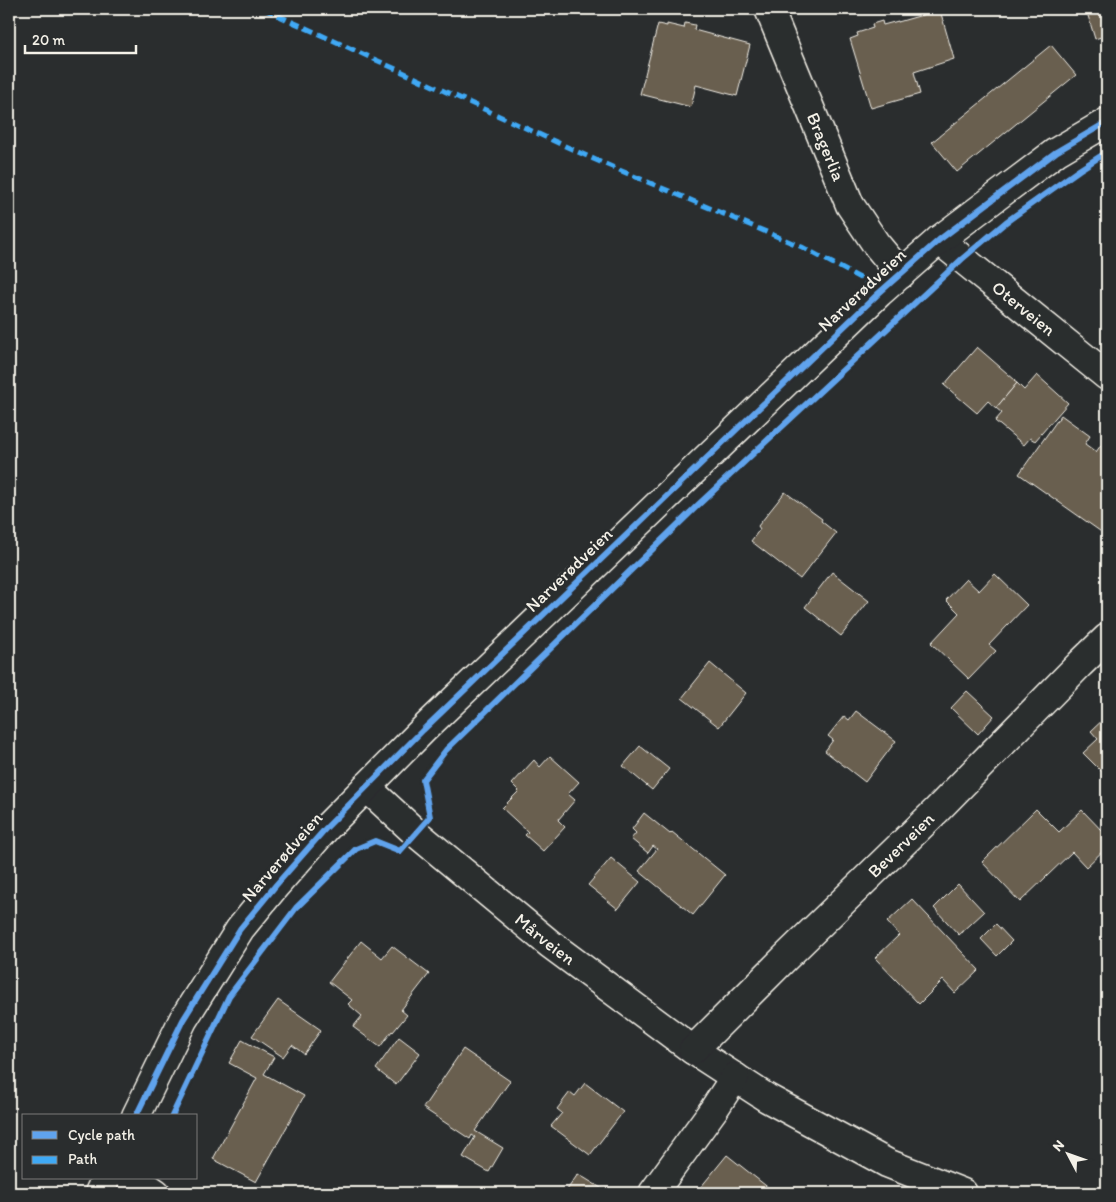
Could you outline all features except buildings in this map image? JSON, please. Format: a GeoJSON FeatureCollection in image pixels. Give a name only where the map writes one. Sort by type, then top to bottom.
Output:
{"type":"FeatureCollection","features":[{"type":"Feature","properties":{"kind":"street","name":"Bragerlia"},"geometry":{"type":"LineString","coordinates":[[769,9],[850,205],[876,244],[901,274]]}},
{"type":"Feature","properties":{"kind":"street","name":"Narverødveien"},"geometry":{"type":"LineString","coordinates":[[137,1114],[183,1020],[240,929],[307,850],[366,786],[879,293],[940,240],[996,196],[1056,152],[1107,122]]}},
{"type":"Feature","properties":{"kind":"street","name":"Oterveien"},"geometry":{"type":"LineString","coordinates":[[940,240],[1107,376]]}},
{"type":"Feature","properties":{"kind":"street","name":"Beverveien"},"geometry":{"type":"LineString","coordinates":[[693,1050],[936,811],[1107,638]]}},
{"type":"Feature","properties":{"kind":"street","name":"Mårveien"},"geometry":{"type":"LineString","coordinates":[[366,786],[416,833],[550,944],[693,1050],[767,1098],[887,1163],[963,1193]]}},
{"type":"Feature","properties":{"kind":"street"},"geometry":{"type":"LineString","coordinates":[[653,1193],[735,1077]]}},
{"type":"Feature","properties":{"kind":"street"},"geometry":{"type":"LineString","coordinates":[[99,1193],[105,1180]]}},
{"type":"Feature","properties":{"kind":"street"},"geometry":{"type":"LineString","coordinates":[[135,1180],[156,1193]]}},
{"type":"Feature","properties":{"kind":"marked path"},"geometry":{"type":"LineString","coordinates":[[264,9],[598,161],[802,247],[860,278],[879,293]]}},
{"type":"Feature","properties":{"kind":"cycle path"},"geometry":{"type":"LineString","coordinates":[[137,1114],[183,1020],[240,929],[326,828],[423,730],[879,293],[939,240],[996,197],[1056,152],[1107,122]]}},
{"type":"Feature","properties":{"kind":"cycle path"},"geometry":{"type":"LineString","coordinates":[[173,1114],[229,996],[296,908],[356,849],[375,841],[400,851],[430,817],[423,780],[446,750],[698,505],[962,259],[1006,222],[1107,152]]}}]}
